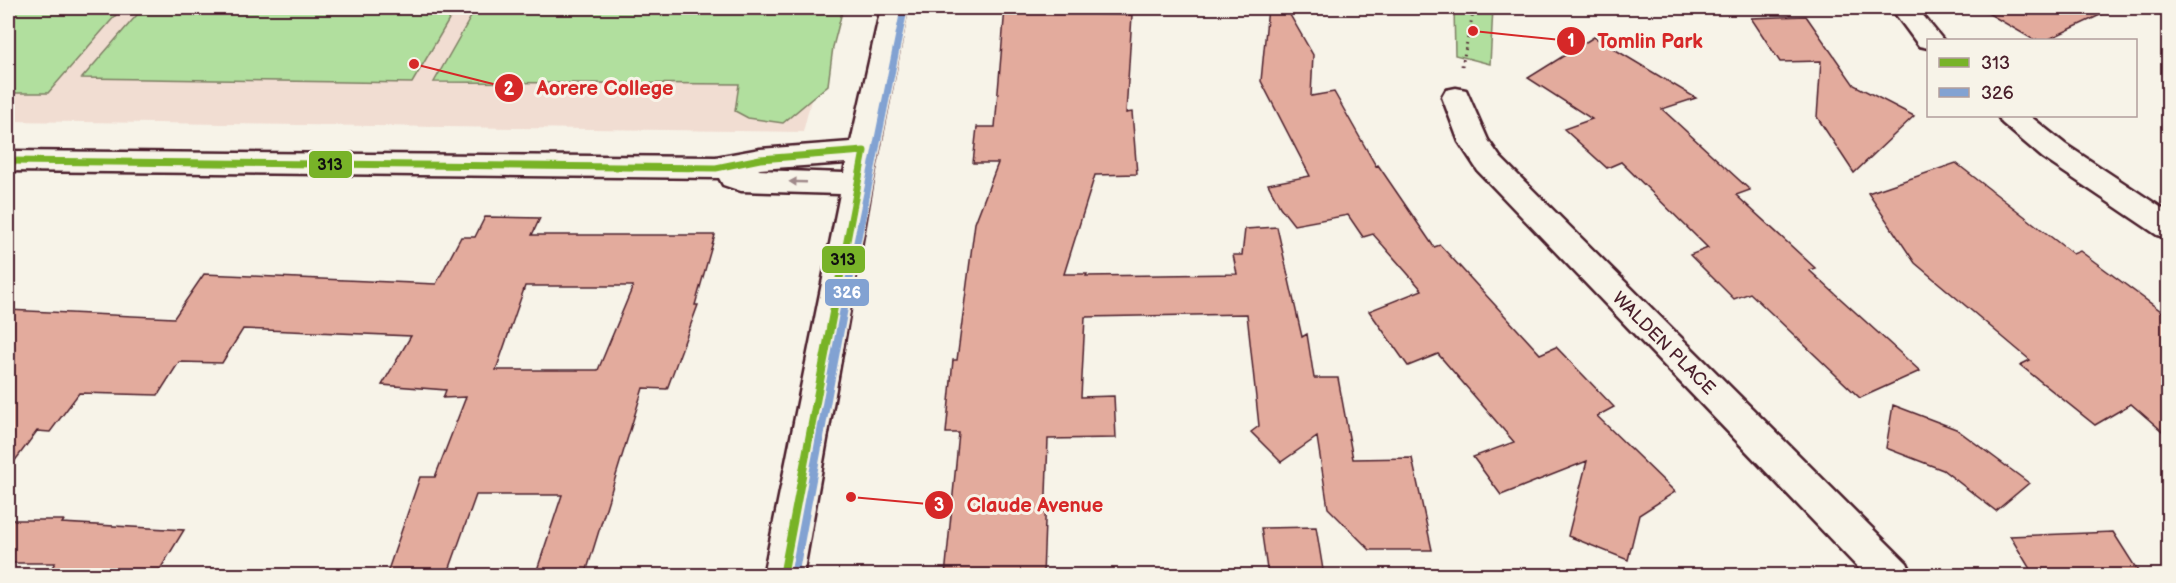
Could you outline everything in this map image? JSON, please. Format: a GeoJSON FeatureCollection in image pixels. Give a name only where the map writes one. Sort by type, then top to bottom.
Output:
{"type":"FeatureCollection","features":[{"type":"Feature","properties":{"kind":"main road"},"geometry":{"type":"LineString","coordinates":[[783,576],[857,184],[894,8]]}},
{"type":"Feature","properties":{"kind":"main road"},"geometry":{"type":"LineString","coordinates":[[1904,8],[1928,39]]}},
{"type":"Feature","properties":{"kind":"main road","name":"WALDEN PLACE"},"geometry":{"type":"LineString","coordinates":[[1456,97],[1474,142],[1489,164],[1893,576]]}},
{"type":"Feature","properties":{"kind":"main road"},"geometry":{"type":"LineString","coordinates":[[2013,117],[2054,151],[2169,227]]}},
{"type":"Feature","properties":{"kind":"main road"},"geometry":{"type":"LineString","coordinates":[[8,160],[716,168],[760,159],[864,151]]}},
{"type":"Feature","properties":{"kind":"main road"},"geometry":{"type":"LineString","coordinates":[[716,168],[741,180],[857,184]]}},
{"type":"Feature","properties":{"kind":"path"},"geometry":{"type":"LineString","coordinates":[[1456,97],[1474,8]]}},
{"type":"Feature","properties":{"kind":"shaded area"},"geometry":{"type":"Polygon","coordinates":[[[8,8],[834,8],[803,132],[8,121],[8,8]]]}},
{"type":"Feature","properties":{"kind":"green space"},"geometry":{"type":"Polygon","coordinates":[[[8,8],[122,8],[48,93],[8,93],[8,8]]]}},
{"type":"Feature","properties":{"kind":"green space"},"geometry":{"type":"Polygon","coordinates":[[[143,8],[456,8],[412,83],[82,78],[143,8]]]}},
{"type":"Feature","properties":{"kind":"green space"},"geometry":{"type":"Polygon","coordinates":[[[476,8],[843,8],[833,47],[828,85],[783,123],[748,118],[735,111],[739,84],[434,82],[476,8]]]}},
{"type":"Feature","properties":{"kind":"green space"},"geometry":{"type":"Polygon","coordinates":[[[1454,8],[1493,8],[1490,64],[1455,55],[1454,8]]]}},
{"type":"Feature","properties":{"kind":"building"},"geometry":{"type":"Polygon","coordinates":[[[1005,8],[1079,8],[1079,14],[1132,15],[1126,113],[1132,112],[1137,174],[1095,175],[1064,274],[1087,274],[1086,276],[1237,274],[1233,255],[1242,255],[1245,229],[1277,227],[1302,337],[1307,334],[1314,378],[1338,378],[1353,459],[1412,458],[1432,550],[1370,550],[1328,508],[1317,437],[1281,462],[1251,432],[1259,426],[1247,314],[1085,317],[1081,397],[1114,396],[1116,438],[1048,439],[1043,576],[945,576],[959,433],[946,433],[953,360],[957,360],[975,223],[998,163],[973,163],[977,127],[995,127],[1005,8]]]}},
{"type":"Feature","properties":{"kind":"building"},"geometry":{"type":"Polygon","coordinates":[[[1268,8],[1286,8],[1313,55],[1311,96],[1334,92],[1376,166],[1378,165],[1434,247],[1440,245],[1540,354],[1556,347],[1614,407],[1597,416],[1675,492],[1639,515],[1628,560],[1568,536],[1587,461],[1501,495],[1473,457],[1514,442],[1438,354],[1408,366],[1369,311],[1422,290],[1373,234],[1363,237],[1348,215],[1294,225],[1280,207],[1268,184],[1310,176],[1261,81],[1268,8]]]}},
{"type":"Feature","properties":{"kind":"building"},"geometry":{"type":"Polygon","coordinates":[[[1979,8],[2115,8],[2049,39],[2032,39],[1979,8]]]}},
{"type":"Feature","properties":{"kind":"building"},"geometry":{"type":"Polygon","coordinates":[[[1806,16],[1854,85],[1914,116],[1854,173],[1817,117],[1821,61],[1780,62],[1751,18],[1806,16]]]}},
{"type":"Feature","properties":{"kind":"building"},"geometry":{"type":"Polygon","coordinates":[[[1594,37],[1696,98],[1662,109],[1750,190],[1736,195],[1815,268],[1809,270],[1920,371],[1860,398],[1750,293],[1734,299],[1690,255],[1708,248],[1621,162],[1607,168],[1564,129],[1592,119],[1528,78],[1594,37]]]}},
{"type":"Feature","properties":{"kind":"building"},"geometry":{"type":"Polygon","coordinates":[[[1956,163],[2073,254],[2080,251],[2169,317],[2169,437],[2131,404],[2095,425],[2020,365],[2030,360],[1915,263],[1868,193],[1956,163]]]}},
{"type":"Feature","properties":{"kind":"building"},"geometry":{"type":"Polygon","coordinates":[[[485,217],[540,218],[532,235],[715,235],[695,305],[698,305],[667,389],[643,388],[585,576],[535,576],[562,495],[476,495],[447,576],[386,576],[420,477],[435,477],[466,397],[443,398],[446,390],[382,385],[411,336],[243,329],[222,363],[179,362],[158,395],[79,393],[50,432],[37,431],[8,470],[8,310],[174,318],[204,274],[436,284],[461,237],[475,237],[485,217]],[[525,286],[496,370],[598,370],[633,286],[525,286]]]}},
{"type":"Feature","properties":{"kind":"building"},"geometry":{"type":"Polygon","coordinates":[[[1893,405],[1956,429],[2029,483],[1996,511],[1943,470],[1886,448],[1893,405]]]}},
{"type":"Feature","properties":{"kind":"building"},"geometry":{"type":"Polygon","coordinates":[[[8,520],[64,520],[62,523],[184,530],[156,576],[46,576],[55,563],[8,563],[8,520]]]}},
{"type":"Feature","properties":{"kind":"building"},"geometry":{"type":"Polygon","coordinates":[[[1316,527],[1324,576],[1268,576],[1261,528],[1316,527]]]}},
{"type":"Feature","properties":{"kind":"building"},"geometry":{"type":"Polygon","coordinates":[[[2113,532],[2141,576],[2033,574],[2010,536],[2113,532]]]}},
{"type":"Feature","properties":{"kind":"transit line","name":"326"},"geometry":{"type":"LineString","coordinates":[[794,576],[867,186],[904,10]]}},
{"type":"Feature","properties":{"kind":"transit line","name":"313"},"geometry":{"type":"LineString","coordinates":[[8,161],[716,168],[760,159],[864,151],[783,576]]}},
{"type":"Feature","properties":{"kind":"place","name":"Tomlin Park"},"geometry":{"type":"Point","coordinates":[1473,31]}},
{"type":"Feature","properties":{"kind":"place","name":"Aorere College"},"geometry":{"type":"Point","coordinates":[414,64]}},
{"type":"Feature","properties":{"kind":"place","name":"Claude Avenue"},"geometry":{"type":"Point","coordinates":[851,497]}}]}
